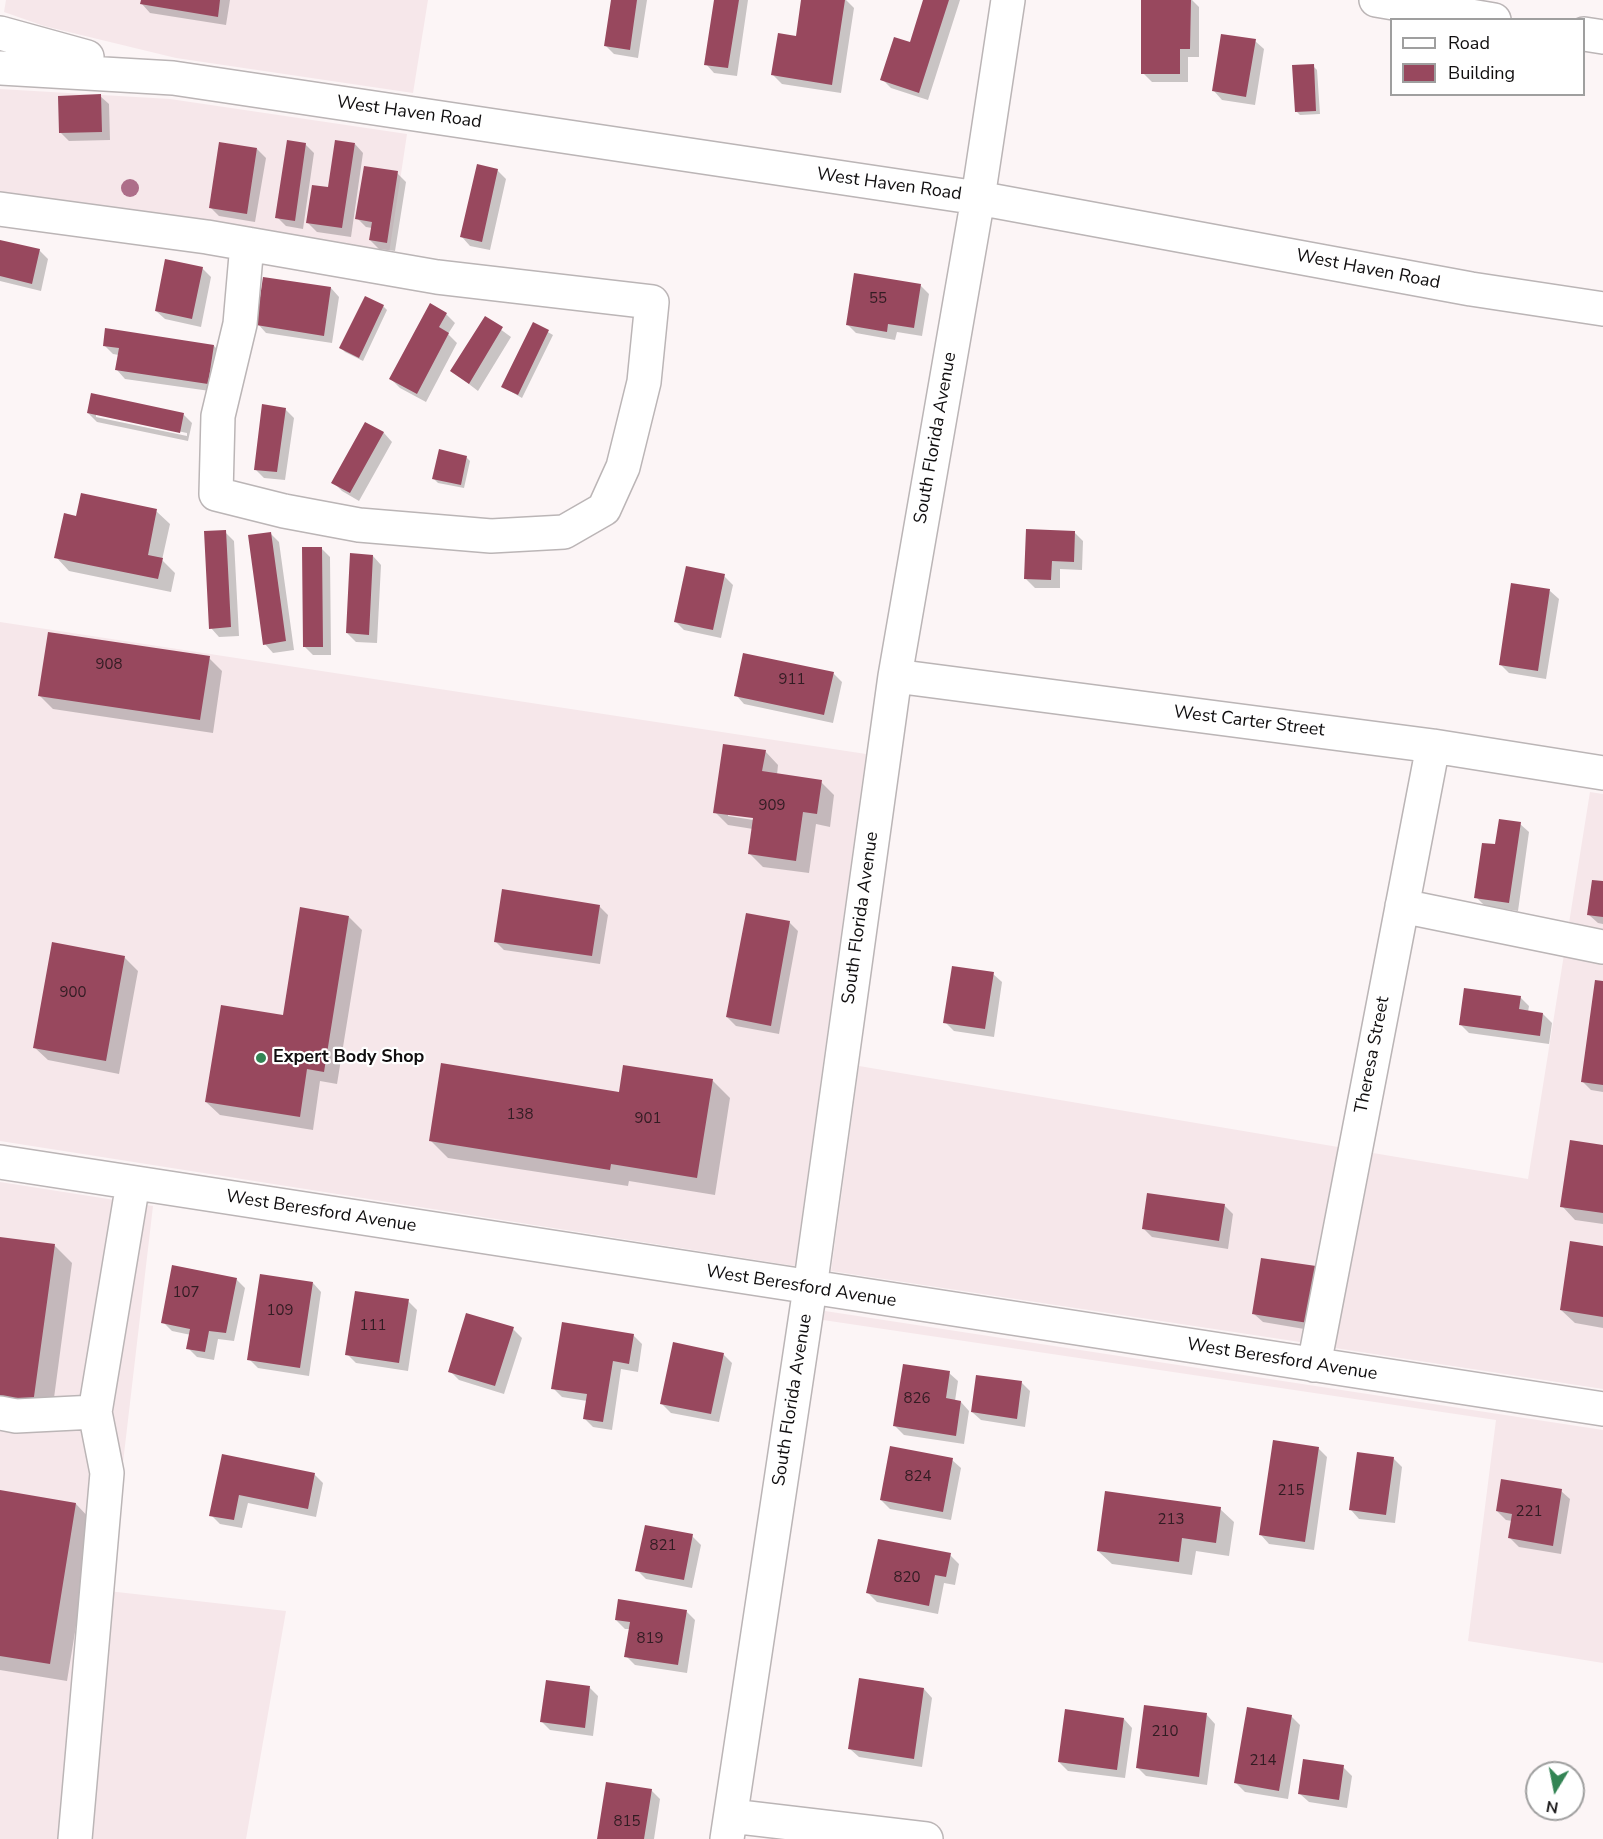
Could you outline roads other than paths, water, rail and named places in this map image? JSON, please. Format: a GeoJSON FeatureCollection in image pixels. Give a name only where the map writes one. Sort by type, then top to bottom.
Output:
{"type":"FeatureCollection","features":[{"type":"Feature","properties":{"kind":"street","name":"South Florida Avenue"},"geometry":{"type":"LineString","coordinates":[[729,1827],[810,1288],[895,676],[978,198],[1008,0]]}},
{"type":"Feature","properties":{"kind":"street"},"geometry":{"type":"LineString","coordinates":[[1376,0],[1482,18]]}},
{"type":"Feature","properties":{"kind":"street","name":"West Haven Road"},"geometry":{"type":"LineString","coordinates":[[0,33],[173,78]]}},
{"type":"Feature","properties":{"kind":"street"},"geometry":{"type":"LineString","coordinates":[[1585,34],[1603,38]]}},
{"type":"Feature","properties":{"kind":"street","name":"West Haven Road"},"geometry":{"type":"LineString","coordinates":[[0,68],[173,78],[978,198],[1472,290],[1603,309]]}},
{"type":"Feature","properties":{"kind":"street"},"geometry":{"type":"LineString","coordinates":[[0,209],[247,244],[437,277],[652,302],[644,382],[623,466],[604,509],[564,532],[491,536],[359,525],[284,511],[216,494],[218,416],[240,324],[247,244]]}},
{"type":"Feature","properties":{"kind":"street","name":"West Carter Street"},"geometry":{"type":"LineString","coordinates":[[895,676],[1433,746],[1603,773]]}},
{"type":"Feature","properties":{"kind":"street","name":"Theresa Street"},"geometry":{"type":"LineString","coordinates":[[1314,1365],[1433,746]]}},
{"type":"Feature","properties":{"kind":"street"},"geometry":{"type":"LineString","coordinates":[[1402,906],[1603,947]]}},
{"type":"Feature","properties":{"kind":"street","name":"West Beresford Avenue"},"geometry":{"type":"LineString","coordinates":[[0,1162],[1603,1409]]}},
{"type":"Feature","properties":{"kind":"street"},"geometry":{"type":"LineString","coordinates":[[75,1839],[107,1473],[95,1412],[133,1183]]}},
{"type":"Feature","properties":{"kind":"street"},"geometry":{"type":"LineString","coordinates":[[0,1413],[16,1416],[95,1412]]}},
{"type":"Feature","properties":{"kind":"street"},"geometry":{"type":"LineString","coordinates":[[729,1827],[926,1839]]}},
{"type":"Feature","properties":{"kind":"place","name":"Expert Body Shop"},"geometry":{"type":"Point","coordinates":[261,1058]}}]}
